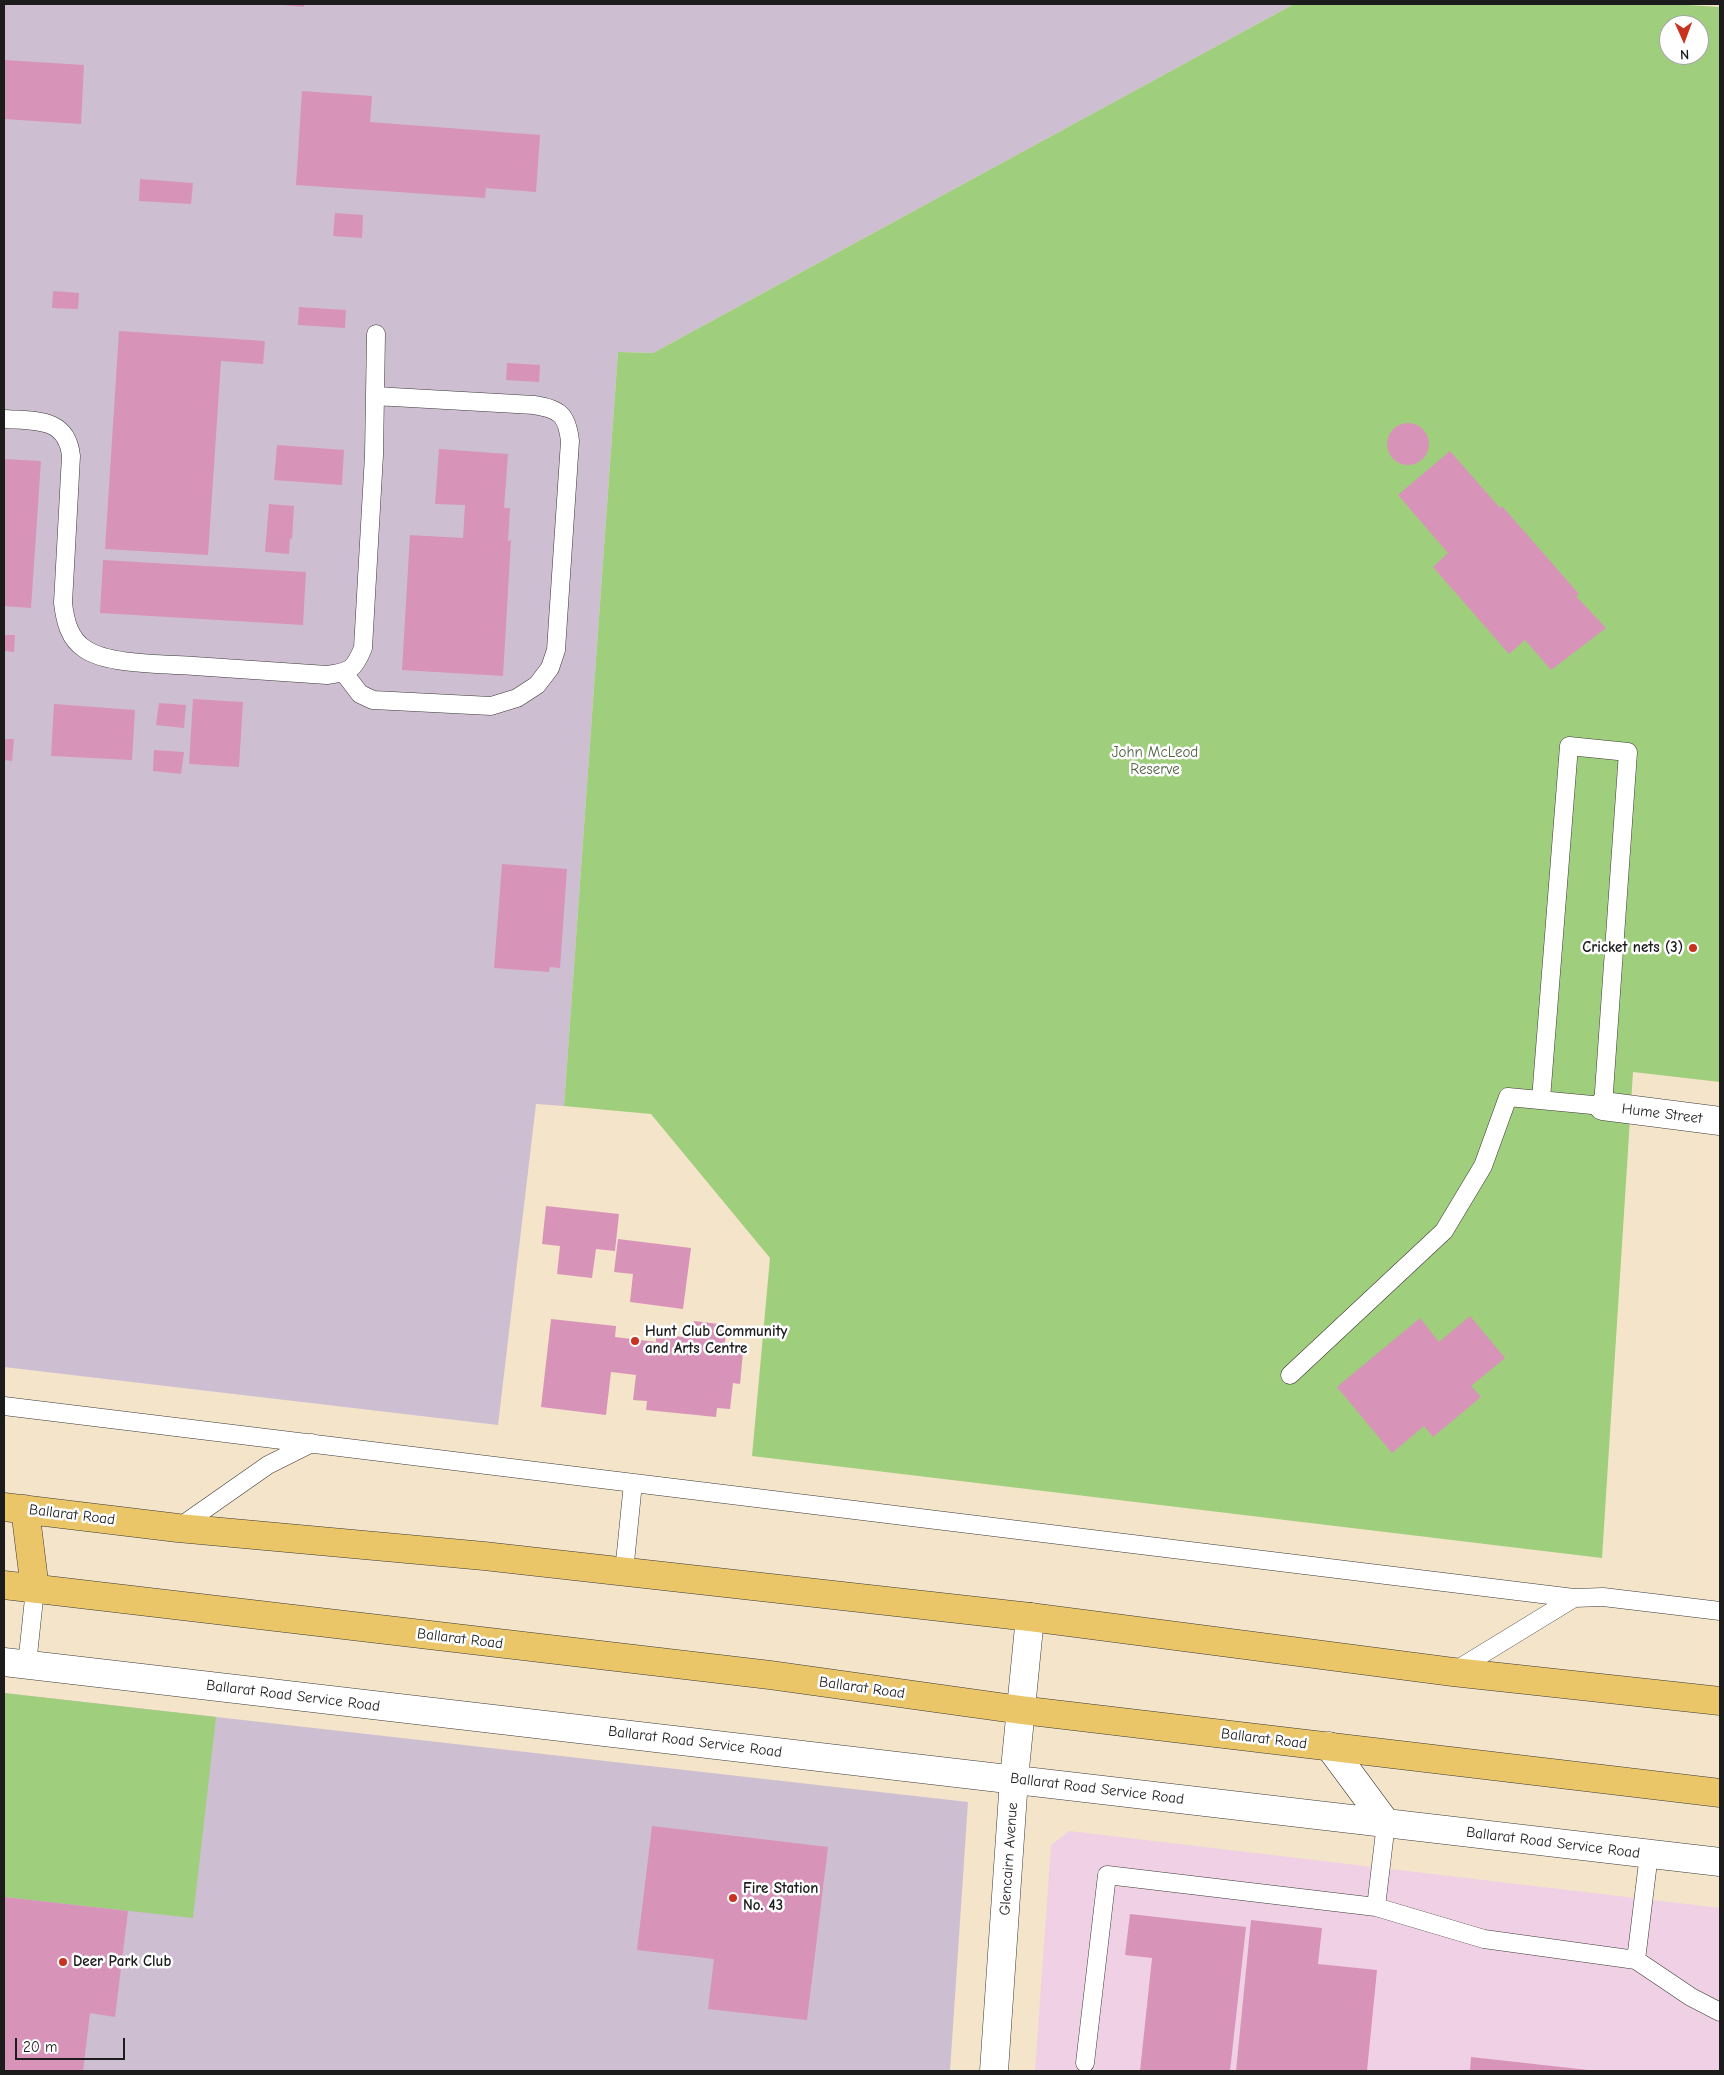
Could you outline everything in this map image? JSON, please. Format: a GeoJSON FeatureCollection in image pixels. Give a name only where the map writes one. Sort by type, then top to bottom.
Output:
{"type":"FeatureCollection","features":[{"type":"Feature","properties":{"kind":"highway","name":"Ballarat Road"},"geometry":{"type":"LineString","coordinates":[[14,1508],[178,1528],[484,1556],[1030,1617],[1453,1672],[1720,1701]]}},
{"type":"Feature","properties":{"kind":"highway"},"geometry":{"type":"LineString","coordinates":[[14,1508],[35,1589]]}},
{"type":"Feature","properties":{"kind":"highway","name":"Ballarat Road"},"geometry":{"type":"LineString","coordinates":[[4,1585],[770,1675],[1021,1710],[1720,1793]]}},
{"type":"Feature","properties":{"kind":"street","name":"Hume Street"},"geometry":{"type":"LineString","coordinates":[[1603,1106],[1720,1121]]}},
{"type":"Feature","properties":{"kind":"street","name":"Glencairn Avenue"},"geometry":{"type":"LineString","coordinates":[[994,2071],[1014,1779],[1030,1617]]}},
{"type":"Feature","properties":{"kind":"street","name":"Ballarat Road Service Road"},"geometry":{"type":"LineString","coordinates":[[15,1663],[1720,1862]]}},
{"type":"Feature","properties":{"kind":"street"},"geometry":{"type":"LineString","coordinates":[[1329,1746],[1386,1823]]}},
{"type":"Feature","properties":{"kind":"lane"},"geometry":{"type":"LineString","coordinates":[[4,419],[39,421],[54,425],[65,434],[70,443],[71,456],[63,603],[65,620],[72,636],[84,649],[102,657],[148,663],[327,675],[344,673],[356,665],[363,648],[374,455],[376,334]]}},
{"type":"Feature","properties":{"kind":"lane"},"geometry":{"type":"LineString","coordinates":[[344,673],[360,694],[372,700],[491,706],[517,698],[537,685],[550,668],[556,650],[570,441],[568,427],[562,415],[552,408],[534,404],[375,396]]}},
{"type":"Feature","properties":{"kind":"lane"},"geometry":{"type":"LineString","coordinates":[[1290,1376],[1444,1231],[1483,1166],[1508,1097],[1603,1106],[1628,752],[1569,746],[1541,1099]]}},
{"type":"Feature","properties":{"kind":"lane"},"geometry":{"type":"LineString","coordinates":[[4,1406],[1574,1598],[1603,1597],[1720,1611]]}},
{"type":"Feature","properties":{"kind":"lane"},"geometry":{"type":"LineString","coordinates":[[178,1528],[268,1465],[312,1443]]}},
{"type":"Feature","properties":{"kind":"lane"},"geometry":{"type":"LineString","coordinates":[[624,1572],[633,1483]]}},
{"type":"Feature","properties":{"kind":"lane"},"geometry":{"type":"LineString","coordinates":[[15,1663],[35,1589]]}},
{"type":"Feature","properties":{"kind":"lane"},"geometry":{"type":"LineString","coordinates":[[1453,1672],[1574,1598]]}},
{"type":"Feature","properties":{"kind":"lane"},"geometry":{"type":"LineString","coordinates":[[1376,1908],[1386,1823]]}},
{"type":"Feature","properties":{"kind":"lane"},"geometry":{"type":"LineString","coordinates":[[1636,1960],[1649,1854]]}},
{"type":"Feature","properties":{"kind":"lane"},"geometry":{"type":"LineString","coordinates":[[1085,2063],[1107,1875],[1376,1908],[1484,1938],[1636,1960],[1691,1997],[1720,2012]]}},
{"type":"Feature","properties":{"kind":"shaded area"},"geometry":{"type":"Polygon","coordinates":[[[4,4],[1294,4],[653,353],[618,352],[564,1106],[536,1104],[498,1425],[4,1367],[4,4]]]}},
{"type":"Feature","properties":{"kind":"shaded area"},"geometry":{"type":"Polygon","coordinates":[[[4,1693],[968,1802],[950,2071],[4,2071],[4,1693]]]}},
{"type":"Feature","properties":{"kind":"shaded area"},"geometry":{"type":"Polygon","coordinates":[[[1069,1831],[1720,1908],[1720,2071],[1035,2071],[1051,1845],[1069,1831]]]}},
{"type":"Feature","properties":{"kind":"green space","name":"John McLeod Reserve"},"geometry":{"type":"Polygon","coordinates":[[[1294,4],[1671,4],[1720,7],[1720,1082],[1633,1072],[1602,1558],[752,1456],[770,1258],[651,1114],[564,1106],[618,352],[653,353],[1294,4]]]}},
{"type":"Feature","properties":{"kind":"green space"},"geometry":{"type":"Polygon","coordinates":[[[4,1693],[216,1717],[193,1918],[4,1897],[4,1693]]]}},
{"type":"Feature","properties":{"kind":"building"},"geometry":{"type":"Polygon","coordinates":[[[304,4],[304,7],[283,5],[304,4]]]}},
{"type":"Feature","properties":{"kind":"building"},"geometry":{"type":"Polygon","coordinates":[[[4,60],[84,65],[81,124],[4,119],[4,60]]]}},
{"type":"Feature","properties":{"kind":"building"},"geometry":{"type":"Polygon","coordinates":[[[302,91],[372,96],[370,122],[540,135],[536,192],[486,188],[485,198],[296,185],[302,91]]]}},
{"type":"Feature","properties":{"kind":"building"},"geometry":{"type":"Polygon","coordinates":[[[140,179],[193,183],[191,204],[139,201],[140,179]]]}},
{"type":"Feature","properties":{"kind":"building"},"geometry":{"type":"Polygon","coordinates":[[[335,213],[363,215],[362,238],[333,236],[335,213]]]}},
{"type":"Feature","properties":{"kind":"building"},"geometry":{"type":"Polygon","coordinates":[[[53,291],[79,293],[78,309],[52,308],[53,291]]]}},
{"type":"Feature","properties":{"kind":"building"},"geometry":{"type":"Polygon","coordinates":[[[299,307],[346,310],[345,328],[298,325],[299,307]]]}},
{"type":"Feature","properties":{"kind":"building"},"geometry":{"type":"Polygon","coordinates":[[[119,331],[265,341],[263,364],[221,361],[208,555],[105,549],[119,331]]]}},
{"type":"Feature","properties":{"kind":"building"},"geometry":{"type":"Polygon","coordinates":[[[507,363],[540,365],[539,382],[506,380],[507,363]]]}},
{"type":"Feature","properties":{"kind":"building"},"geometry":{"type":"Polygon","coordinates":[[[1404,423],[1412,423],[1423,429],[1429,444],[1423,459],[1412,465],[1404,465],[1393,459],[1387,448],[1387,440],[1393,429],[1404,423]]]}},
{"type":"Feature","properties":{"kind":"building"},"geometry":{"type":"Polygon","coordinates":[[[277,445],[344,450],[342,485],[274,480],[277,445]]]}},
{"type":"Feature","properties":{"kind":"building"},"geometry":{"type":"Polygon","coordinates":[[[439,449],[508,454],[504,508],[510,508],[508,541],[511,540],[503,676],[402,670],[410,535],[463,538],[465,505],[435,504],[439,449]]]}},
{"type":"Feature","properties":{"kind":"building"},"geometry":{"type":"Polygon","coordinates":[[[1450,451],[1500,508],[1502,506],[1579,594],[1576,596],[1606,628],[1551,670],[1525,640],[1509,654],[1433,567],[1448,553],[1398,495],[1450,451]]]}},
{"type":"Feature","properties":{"kind":"building"},"geometry":{"type":"Polygon","coordinates":[[[4,459],[41,461],[31,608],[4,606],[4,459]]]}},
{"type":"Feature","properties":{"kind":"building"},"geometry":{"type":"Polygon","coordinates":[[[269,504],[294,506],[289,554],[265,552],[269,504]]]}},
{"type":"Feature","properties":{"kind":"building"},"geometry":{"type":"Polygon","coordinates":[[[103,560],[306,572],[303,625],[100,613],[103,560]]]}},
{"type":"Feature","properties":{"kind":"building"},"geometry":{"type":"Polygon","coordinates":[[[4,635],[15,635],[14,652],[4,651],[4,635]]]}},
{"type":"Feature","properties":{"kind":"building"},"geometry":{"type":"Polygon","coordinates":[[[193,699],[243,702],[239,767],[189,764],[193,699]]]}},
{"type":"Feature","properties":{"kind":"building"},"geometry":{"type":"Polygon","coordinates":[[[159,703],[186,705],[184,728],[156,725],[159,703]]]}},
{"type":"Feature","properties":{"kind":"building"},"geometry":{"type":"Polygon","coordinates":[[[54,704],[135,710],[132,760],[51,756],[54,704]]]}},
{"type":"Feature","properties":{"kind":"building"},"geometry":{"type":"Polygon","coordinates":[[[4,739],[14,739],[12,761],[4,760],[4,739]]]}},
{"type":"Feature","properties":{"kind":"building"},"geometry":{"type":"Polygon","coordinates":[[[154,750],[184,752],[181,774],[153,771],[154,750]]]}},
{"type":"Feature","properties":{"kind":"building"},"geometry":{"type":"Polygon","coordinates":[[[502,864],[567,869],[560,968],[550,967],[549,972],[494,968],[502,864]]]}},
{"type":"Feature","properties":{"kind":"building"},"geometry":{"type":"Polygon","coordinates":[[[546,1206],[619,1214],[615,1251],[596,1249],[592,1278],[557,1274],[560,1246],[542,1244],[546,1206]]]}},
{"type":"Feature","properties":{"kind":"building"},"geometry":{"type":"Polygon","coordinates":[[[618,1239],[691,1248],[683,1309],[630,1302],[633,1274],[614,1272],[618,1239]]]}},
{"type":"Feature","properties":{"kind":"building"},"geometry":{"type":"Polygon","coordinates":[[[1470,1316],[1505,1358],[1471,1386],[1481,1397],[1433,1437],[1424,1426],[1392,1453],[1337,1387],[1420,1318],[1439,1342],[1470,1316]]]}},
{"type":"Feature","properties":{"kind":"building"},"geometry":{"type":"Polygon","coordinates":[[[551,1319],[616,1326],[615,1337],[656,1342],[656,1334],[692,1338],[694,1321],[727,1325],[724,1350],[743,1352],[740,1384],[733,1383],[730,1409],[717,1408],[716,1417],[646,1410],[647,1401],[633,1400],[636,1375],[611,1372],[606,1415],[541,1407],[551,1319]]]}},
{"type":"Feature","properties":{"kind":"building","name":"Fire Station No. 43"},"geometry":{"type":"Polygon","coordinates":[[[652,1826],[828,1847],[807,2020],[708,2009],[714,1959],[637,1950],[652,1826]]]}},
{"type":"Feature","properties":{"kind":"building","name":"Deer Park Club"},"geometry":{"type":"Polygon","coordinates":[[[4,1897],[128,1911],[115,2017],[90,2013],[83,2071],[4,2071],[4,1897]]]}},
{"type":"Feature","properties":{"kind":"building"},"geometry":{"type":"Polygon","coordinates":[[[1130,1914],[1246,1927],[1230,2071],[1140,2071],[1152,1958],[1125,1955],[1130,1914]]]}},
{"type":"Feature","properties":{"kind":"building"},"geometry":{"type":"Polygon","coordinates":[[[1251,1920],[1322,1928],[1318,1964],[1377,1970],[1367,2071],[1236,2071],[1251,1920]]]}},
{"type":"Feature","properties":{"kind":"building"},"geometry":{"type":"Polygon","coordinates":[[[1471,2057],[1588,2070],[1588,2071],[1470,2071],[1471,2057]]]}},
{"type":"Feature","properties":{"kind":"place","name":"Cricket nets (3)"},"geometry":{"type":"Point","coordinates":[1693,948]}},
{"type":"Feature","properties":{"kind":"place","name":"Hunt Club Community and Arts Centre"},"geometry":{"type":"Point","coordinates":[635,1341]}},
{"type":"Feature","properties":{"kind":"place","name":"Fire Station No. 43"},"geometry":{"type":"Point","coordinates":[733,1898]}},
{"type":"Feature","properties":{"kind":"place","name":"Deer Park Club"},"geometry":{"type":"Point","coordinates":[63,1962]}}]}
